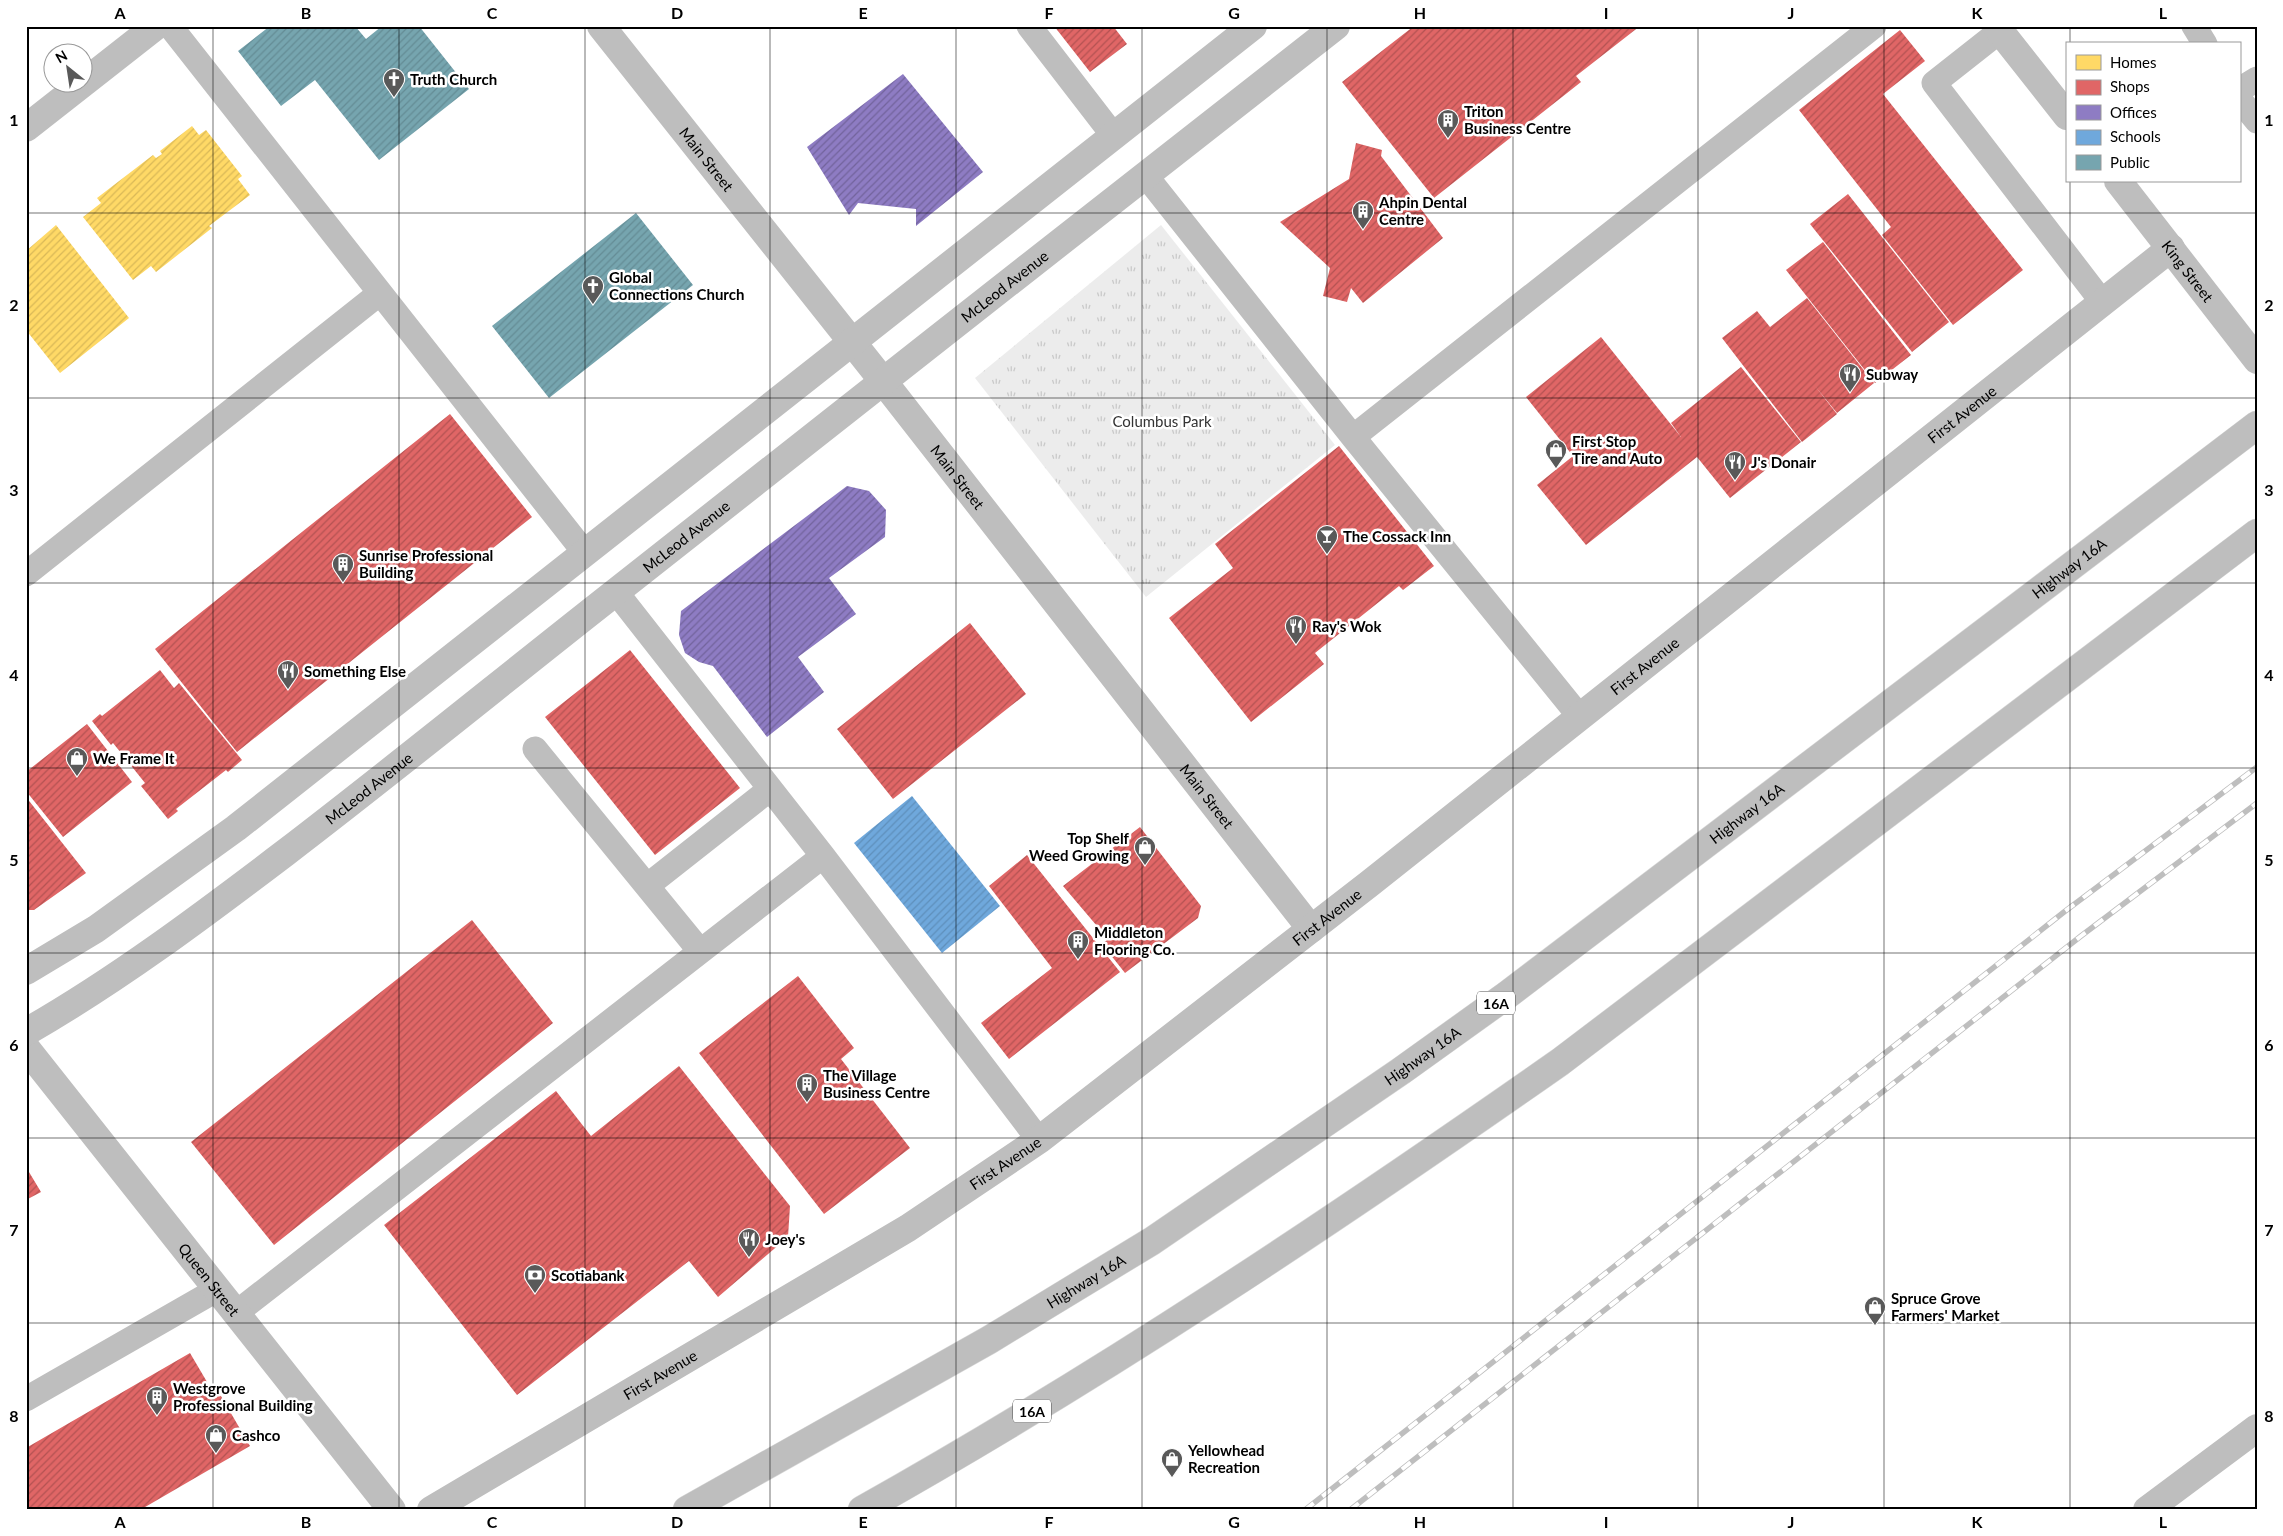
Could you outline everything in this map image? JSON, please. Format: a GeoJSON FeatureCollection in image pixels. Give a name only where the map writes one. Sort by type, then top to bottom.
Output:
{"type":"FeatureCollection","features":[{"type":"Feature","properties":{"kind":"street"},"geometry":{"type":"LineString","coordinates":[[26,128],[156,26]]}},
{"type":"Feature","properties":{"kind":"street","name":"Main Street"},"geometry":{"type":"LineString","coordinates":[[601,26],[883,381],[1311,929]]}},
{"type":"Feature","properties":{"kind":"street"},"geometry":{"type":"LineString","coordinates":[[26,971],[96,929],[236,828],[1253,26]]}},
{"type":"Feature","properties":{"kind":"street","name":"McLeod Avenue"},"geometry":{"type":"LineString","coordinates":[[26,1032],[78,1002],[127,969],[235,891],[359,796],[883,381],[1336,26]]}},
{"type":"Feature","properties":{"kind":"street"},"geometry":{"type":"LineString","coordinates":[[1998,29],[2066,115]]}},
{"type":"Feature","properties":{"kind":"street","name":"King Street"},"geometry":{"type":"LineString","coordinates":[[2119,182],[2257,360]]}},
{"type":"Feature","properties":{"kind":"street","name":"First Avenue"},"geometry":{"type":"LineString","coordinates":[[431,1510],[908,1228],[1039,1140],[1311,929],[2171,248]]}},
{"type":"Feature","properties":{"kind":"street","name":"Highway 16A"},"geometry":{"type":"LineString","coordinates":[[687,1510],[989,1340],[1152,1241],[1401,1072],[1507,995],[2257,425]]}},
{"type":"Feature","properties":{"kind":"street","name":"16A"},"geometry":{"type":"LineString","coordinates":[[864,1509],[1033,1410],[1196,1309],[1446,1142],[1568,1056],[2257,533]]}},
{"type":"Feature","properties":{"kind":"street","name":"Queen Street"},"geometry":{"type":"LineString","coordinates":[[26,1048],[392,1510]]}},
{"type":"Feature","properties":{"kind":"street"},"geometry":{"type":"LineString","coordinates":[[2147,1510],[2257,1428]]}},
{"type":"Feature","properties":{"kind":"lane"},"geometry":{"type":"LineString","coordinates":[[170,26],[585,553]]}},
{"type":"Feature","properties":{"kind":"lane"},"geometry":{"type":"LineString","coordinates":[[1030,26],[1113,135]]}},
{"type":"Feature","properties":{"kind":"lane"},"geometry":{"type":"LineString","coordinates":[[1353,438],[1874,26]]}},
{"type":"Feature","properties":{"kind":"lane"},"geometry":{"type":"LineString","coordinates":[[2194,26],[2204,42]]}},
{"type":"Feature","properties":{"kind":"lane"},"geometry":{"type":"LineString","coordinates":[[1998,29],[1934,83],[2103,303]]}},
{"type":"Feature","properties":{"kind":"lane"},"geometry":{"type":"LineString","coordinates":[[2240,89],[2257,79]]}},
{"type":"Feature","properties":{"kind":"lane"},"geometry":{"type":"LineString","coordinates":[[2240,100],[2257,121]]}},
{"type":"Feature","properties":{"kind":"lane"},"geometry":{"type":"LineString","coordinates":[[1146,176],[1353,438],[1580,717]]}},
{"type":"Feature","properties":{"kind":"lane"},"geometry":{"type":"LineString","coordinates":[[26,574],[380,293]]}},
{"type":"Feature","properties":{"kind":"lane"},"geometry":{"type":"LineString","coordinates":[[616,592],[823,856],[1039,1140]]}},
{"type":"Feature","properties":{"kind":"lane"},"geometry":{"type":"LineString","coordinates":[[536,749],[700,951]]}},
{"type":"Feature","properties":{"kind":"lane"},"geometry":{"type":"LineString","coordinates":[[646,886],[770,789]]}},
{"type":"Feature","properties":{"kind":"lane"},"geometry":{"type":"LineString","coordinates":[[236,1313],[823,856]]}},
{"type":"Feature","properties":{"kind":"lane"},"geometry":{"type":"LineString","coordinates":[[26,1399],[218,1289]]}},
{"type":"Feature","properties":{"kind":"green space","name":"Columbus Park"},"geometry":{"type":"Polygon","coordinates":[[[1161,225],[1335,445],[1146,597],[975,378],[1161,225]]]}},
{"type":"Feature","properties":{"kind":"building: Homes"},"geometry":{"type":"Polygon","coordinates":[[[192,126],[199,135],[206,130],[242,176],[238,179],[250,195],[209,226],[212,228],[156,272],[151,266],[133,280],[83,217],[101,203],[97,198],[153,155],[156,158],[162,154],[160,151],[192,126]]]}},
{"type":"Feature","properties":{"kind":"building: Homes"},"geometry":{"type":"Polygon","coordinates":[[[56,225],[129,318],[60,373],[26,330],[26,251],[56,225]]]}},
{"type":"Feature","properties":{"kind":"building: Shops"},"geometry":{"type":"Polygon","coordinates":[[[1054,26],[1113,26],[1127,44],[1090,72],[1054,26]]]}},
{"type":"Feature","properties":{"kind":"building: Shops","name":"Triton Business Centre"},"geometry":{"type":"Polygon","coordinates":[[[1414,26],[1640,26],[1576,76],[1581,82],[1434,198],[1342,82],[1414,26]]]}},
{"type":"Feature","properties":{"kind":"building: Shops"},"geometry":{"type":"Polygon","coordinates":[[[1900,30],[1925,61],[1883,94],[2023,270],[1953,325],[1882,235],[1891,227],[1799,110],[1900,30]]]}},
{"type":"Feature","properties":{"kind":"building: Shops","name":"Ahpin Dental Centre"},"geometry":{"type":"Polygon","coordinates":[[[1356,143],[1382,150],[1381,156],[1443,238],[1363,303],[1351,288],[1347,302],[1323,296],[1330,268],[1280,222],[1349,179],[1356,143]]]}},
{"type":"Feature","properties":{"kind":"building: Shops"},"geometry":{"type":"Polygon","coordinates":[[[1848,194],[1949,322],[1912,352],[1810,224],[1848,194]]]}},
{"type":"Feature","properties":{"kind":"building: Shops"},"geometry":{"type":"Polygon","coordinates":[[[1823,242],[1911,355],[1875,383],[1786,270],[1823,242]]]}},
{"type":"Feature","properties":{"kind":"building: Shops"},"geometry":{"type":"Polygon","coordinates":[[[1807,298],[1874,383],[1837,413],[1815,386],[1837,414],[1802,442],[1722,338],[1757,311],[1770,327],[1807,298]]]}},
{"type":"Feature","properties":{"kind":"building: Shops"},"geometry":{"type":"Polygon","coordinates":[[[1601,337],[1681,437],[1671,423],[1741,367],[1801,442],[1730,498],[1697,457],[1586,545],[1537,485],[1573,456],[1526,397],[1601,337]]]}},
{"type":"Feature","properties":{"kind":"building: Shops","name":"Sunrise Professional Building"},"geometry":{"type":"Polygon","coordinates":[[[450,414],[532,517],[237,752],[155,649],[450,414]]]}},
{"type":"Feature","properties":{"kind":"building: Shops"},"geometry":{"type":"Polygon","coordinates":[[[1339,446],[1434,566],[1403,590],[1399,586],[1315,653],[1324,664],[1251,722],[1169,618],[1233,568],[1215,544],[1339,446]]]}},
{"type":"Feature","properties":{"kind":"building: Shops"},"geometry":{"type":"Polygon","coordinates":[[[970,623],[1026,694],[893,799],[837,729],[970,623]]]}},
{"type":"Feature","properties":{"kind":"building: Shops"},"geometry":{"type":"Polygon","coordinates":[[[630,650],[740,788],[655,855],[545,717],[630,650]]]}},
{"type":"Feature","properties":{"kind":"building: Shops"},"geometry":{"type":"Polygon","coordinates":[[[160,670],[174,688],[179,683],[242,760],[228,772],[226,770],[176,809],[178,811],[168,819],[141,786],[145,783],[113,743],[111,745],[92,721],[100,714],[102,716],[160,670]]]}},
{"type":"Feature","properties":{"kind":"building: Shops","name":"We Frame It"},"geometry":{"type":"Polygon","coordinates":[[[87,724],[132,782],[63,837],[26,791],[26,772],[87,724]]]}},
{"type":"Feature","properties":{"kind":"building: Shops"},"geometry":{"type":"Polygon","coordinates":[[[26,797],[86,873],[34,910],[26,910],[26,797]]]}},
{"type":"Feature","properties":{"kind":"building: Shops"},"geometry":{"type":"Polygon","coordinates":[[[1140,827],[1201,906],[1198,918],[1125,973],[1102,944],[1108,939],[1063,886],[1140,827]]]}},
{"type":"Feature","properties":{"kind":"building: Shops","name":"Middleton Flooring Co."},"geometry":{"type":"Polygon","coordinates":[[[1027,855],[1120,972],[1009,1059],[981,1023],[1052,968],[989,886],[1027,855]]]}},
{"type":"Feature","properties":{"kind":"building: Shops"},"geometry":{"type":"Polygon","coordinates":[[[472,920],[553,1023],[274,1245],[191,1142],[472,920]]]}},
{"type":"Feature","properties":{"kind":"building: Shops","name":"The Village Business Centre"},"geometry":{"type":"Polygon","coordinates":[[[798,976],[854,1048],[841,1059],[910,1148],[824,1214],[699,1053],[798,976]]]}},
{"type":"Feature","properties":{"kind":"building: Shops"},"geometry":{"type":"Polygon","coordinates":[[[679,1066],[790,1206],[788,1237],[718,1297],[689,1261],[517,1395],[384,1225],[556,1091],[591,1136],[679,1066]]]}},
{"type":"Feature","properties":{"kind":"building: Shops"},"geometry":{"type":"Polygon","coordinates":[[[26,1167],[41,1192],[26,1200],[26,1167]]]}},
{"type":"Feature","properties":{"kind":"building: Shops","name":"Westgrove Professional Building"},"geometry":{"type":"Polygon","coordinates":[[[190,1353],[210,1387],[214,1384],[250,1446],[140,1510],[26,1510],[26,1448],[190,1353]]]}},
{"type":"Feature","properties":{"kind":"building: Offices"},"geometry":{"type":"Polygon","coordinates":[[[903,74],[983,172],[916,226],[916,209],[858,203],[849,215],[807,147],[903,74]]]}},
{"type":"Feature","properties":{"kind":"building: Offices"},"geometry":{"type":"Polygon","coordinates":[[[847,486],[869,491],[886,510],[885,537],[829,578],[856,614],[798,657],[824,692],[767,737],[713,666],[699,662],[685,653],[679,635],[681,611],[847,486]]]}},
{"type":"Feature","properties":{"kind":"building: Schools"},"geometry":{"type":"Polygon","coordinates":[[[912,796],[1000,906],[942,953],[854,843],[912,796]]]}},
{"type":"Feature","properties":{"kind":"building: Public","name":"Truth Church"},"geometry":{"type":"Polygon","coordinates":[[[270,26],[355,26],[366,39],[382,26],[419,26],[469,89],[379,160],[315,80],[281,106],[238,51],[270,26]]]}},
{"type":"Feature","properties":{"kind":"building: Public","name":"Global Connections Church"},"geometry":{"type":"Polygon","coordinates":[[[636,213],[693,285],[549,398],[492,326],[636,213]]]}},
{"type":"Feature","properties":{"kind":"railway"},"geometry":{"type":"LineString","coordinates":[[1305,1510],[2064,912],[2257,767]]}},
{"type":"Feature","properties":{"kind":"railway"},"geometry":{"type":"LineString","coordinates":[[1350,1510],[2081,936],[2257,803]]}},
{"type":"Feature","properties":{"kind":"place","name":"Truth Church"},"geometry":{"type":"Point","coordinates":[394,98]}},
{"type":"Feature","properties":{"kind":"place","name":"Triton Business Centre"},"geometry":{"type":"Point","coordinates":[1448,139]}},
{"type":"Feature","properties":{"kind":"place","name":"Ahpin Dental Centre"},"geometry":{"type":"Point","coordinates":[1363,230]}},
{"type":"Feature","properties":{"kind":"place","name":"Global Connections Church"},"geometry":{"type":"Point","coordinates":[593,305]}},
{"type":"Feature","properties":{"kind":"place","name":"Subway"},"geometry":{"type":"Point","coordinates":[1850,393]}},
{"type":"Feature","properties":{"kind":"place","name":"First Stop Tire and Auto"},"geometry":{"type":"Point","coordinates":[1556,469]}},
{"type":"Feature","properties":{"kind":"place","name":"J's Donair"},"geometry":{"type":"Point","coordinates":[1735,481]}},
{"type":"Feature","properties":{"kind":"place","name":"The Cossack Inn"},"geometry":{"type":"Point","coordinates":[1327,555]}},
{"type":"Feature","properties":{"kind":"place","name":"Sunrise Professional Building"},"geometry":{"type":"Point","coordinates":[343,583]}},
{"type":"Feature","properties":{"kind":"place","name":"Ray's Wok"},"geometry":{"type":"Point","coordinates":[1296,645]}},
{"type":"Feature","properties":{"kind":"place","name":"Something Else"},"geometry":{"type":"Point","coordinates":[288,690]}},
{"type":"Feature","properties":{"kind":"place","name":"We Frame It"},"geometry":{"type":"Point","coordinates":[77,777]}},
{"type":"Feature","properties":{"kind":"place","name":"Top Shelf Weed Growing"},"geometry":{"type":"Point","coordinates":[1145,866]}},
{"type":"Feature","properties":{"kind":"place","name":"Middleton Flooring Co."},"geometry":{"type":"Point","coordinates":[1078,960]}},
{"type":"Feature","properties":{"kind":"place","name":"The Village Business Centre"},"geometry":{"type":"Point","coordinates":[807,1103]}},
{"type":"Feature","properties":{"kind":"place","name":"Joey's"},"geometry":{"type":"Point","coordinates":[749,1258]}},
{"type":"Feature","properties":{"kind":"place","name":"Scotiabank"},"geometry":{"type":"Point","coordinates":[535,1294]}},
{"type":"Feature","properties":{"kind":"place","name":"Spruce Grove Farmers' Market"},"geometry":{"type":"Point","coordinates":[1875,1326]}},
{"type":"Feature","properties":{"kind":"place","name":"Westgrove Professional Building"},"geometry":{"type":"Point","coordinates":[157,1416]}},
{"type":"Feature","properties":{"kind":"place","name":"Cashco"},"geometry":{"type":"Point","coordinates":[216,1454]}},
{"type":"Feature","properties":{"kind":"place","name":"Yellowhead Recreation"},"geometry":{"type":"Point","coordinates":[1172,1478]}}]}
